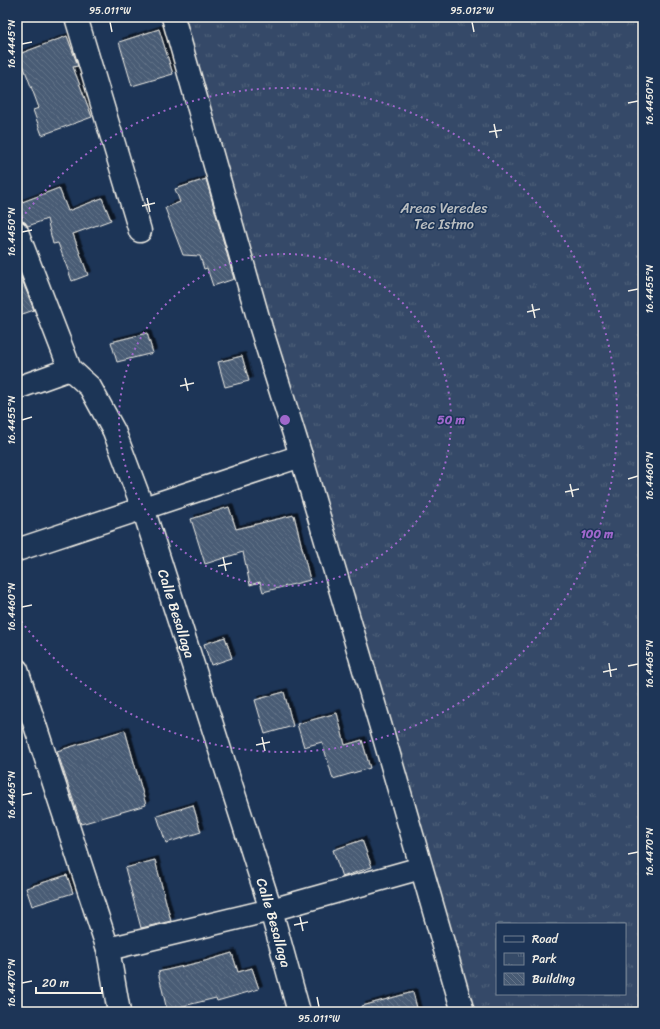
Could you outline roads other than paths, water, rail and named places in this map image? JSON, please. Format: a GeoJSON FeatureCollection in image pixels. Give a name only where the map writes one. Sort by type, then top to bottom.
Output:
{"type":"FeatureCollection","features":[{"type":"Feature","properties":{"kind":"street"},"geometry":{"type":"LineString","coordinates":[[76,17],[140,231]]}},
{"type":"Feature","properties":{"kind":"street"},"geometry":{"type":"LineString","coordinates":[[173,17],[262,328],[385,741],[463,1012]]}},
{"type":"Feature","properties":{"kind":"street","name":"Calle Besallaga"},"geometry":{"type":"LineString","coordinates":[[17,232],[70,369],[90,387],[114,431],[143,508],[271,910],[299,1012]]}},
{"type":"Feature","properties":{"kind":"street"},"geometry":{"type":"LineString","coordinates":[[17,388],[70,369]]}},
{"type":"Feature","properties":{"kind":"street"},"geometry":{"type":"LineString","coordinates":[[17,550],[301,456]]}},
{"type":"Feature","properties":{"kind":"street"},"geometry":{"type":"LineString","coordinates":[[17,670],[108,949],[119,1012]]}},
{"type":"Feature","properties":{"kind":"street"},"geometry":{"type":"LineString","coordinates":[[108,949],[271,910],[421,868]]}},
{"type":"Feature","properties":{"kind":"park label","name":"Areas Veredes Tec Istmo"},"geometry":{"type":"Point","coordinates":[444,216]}}]}
